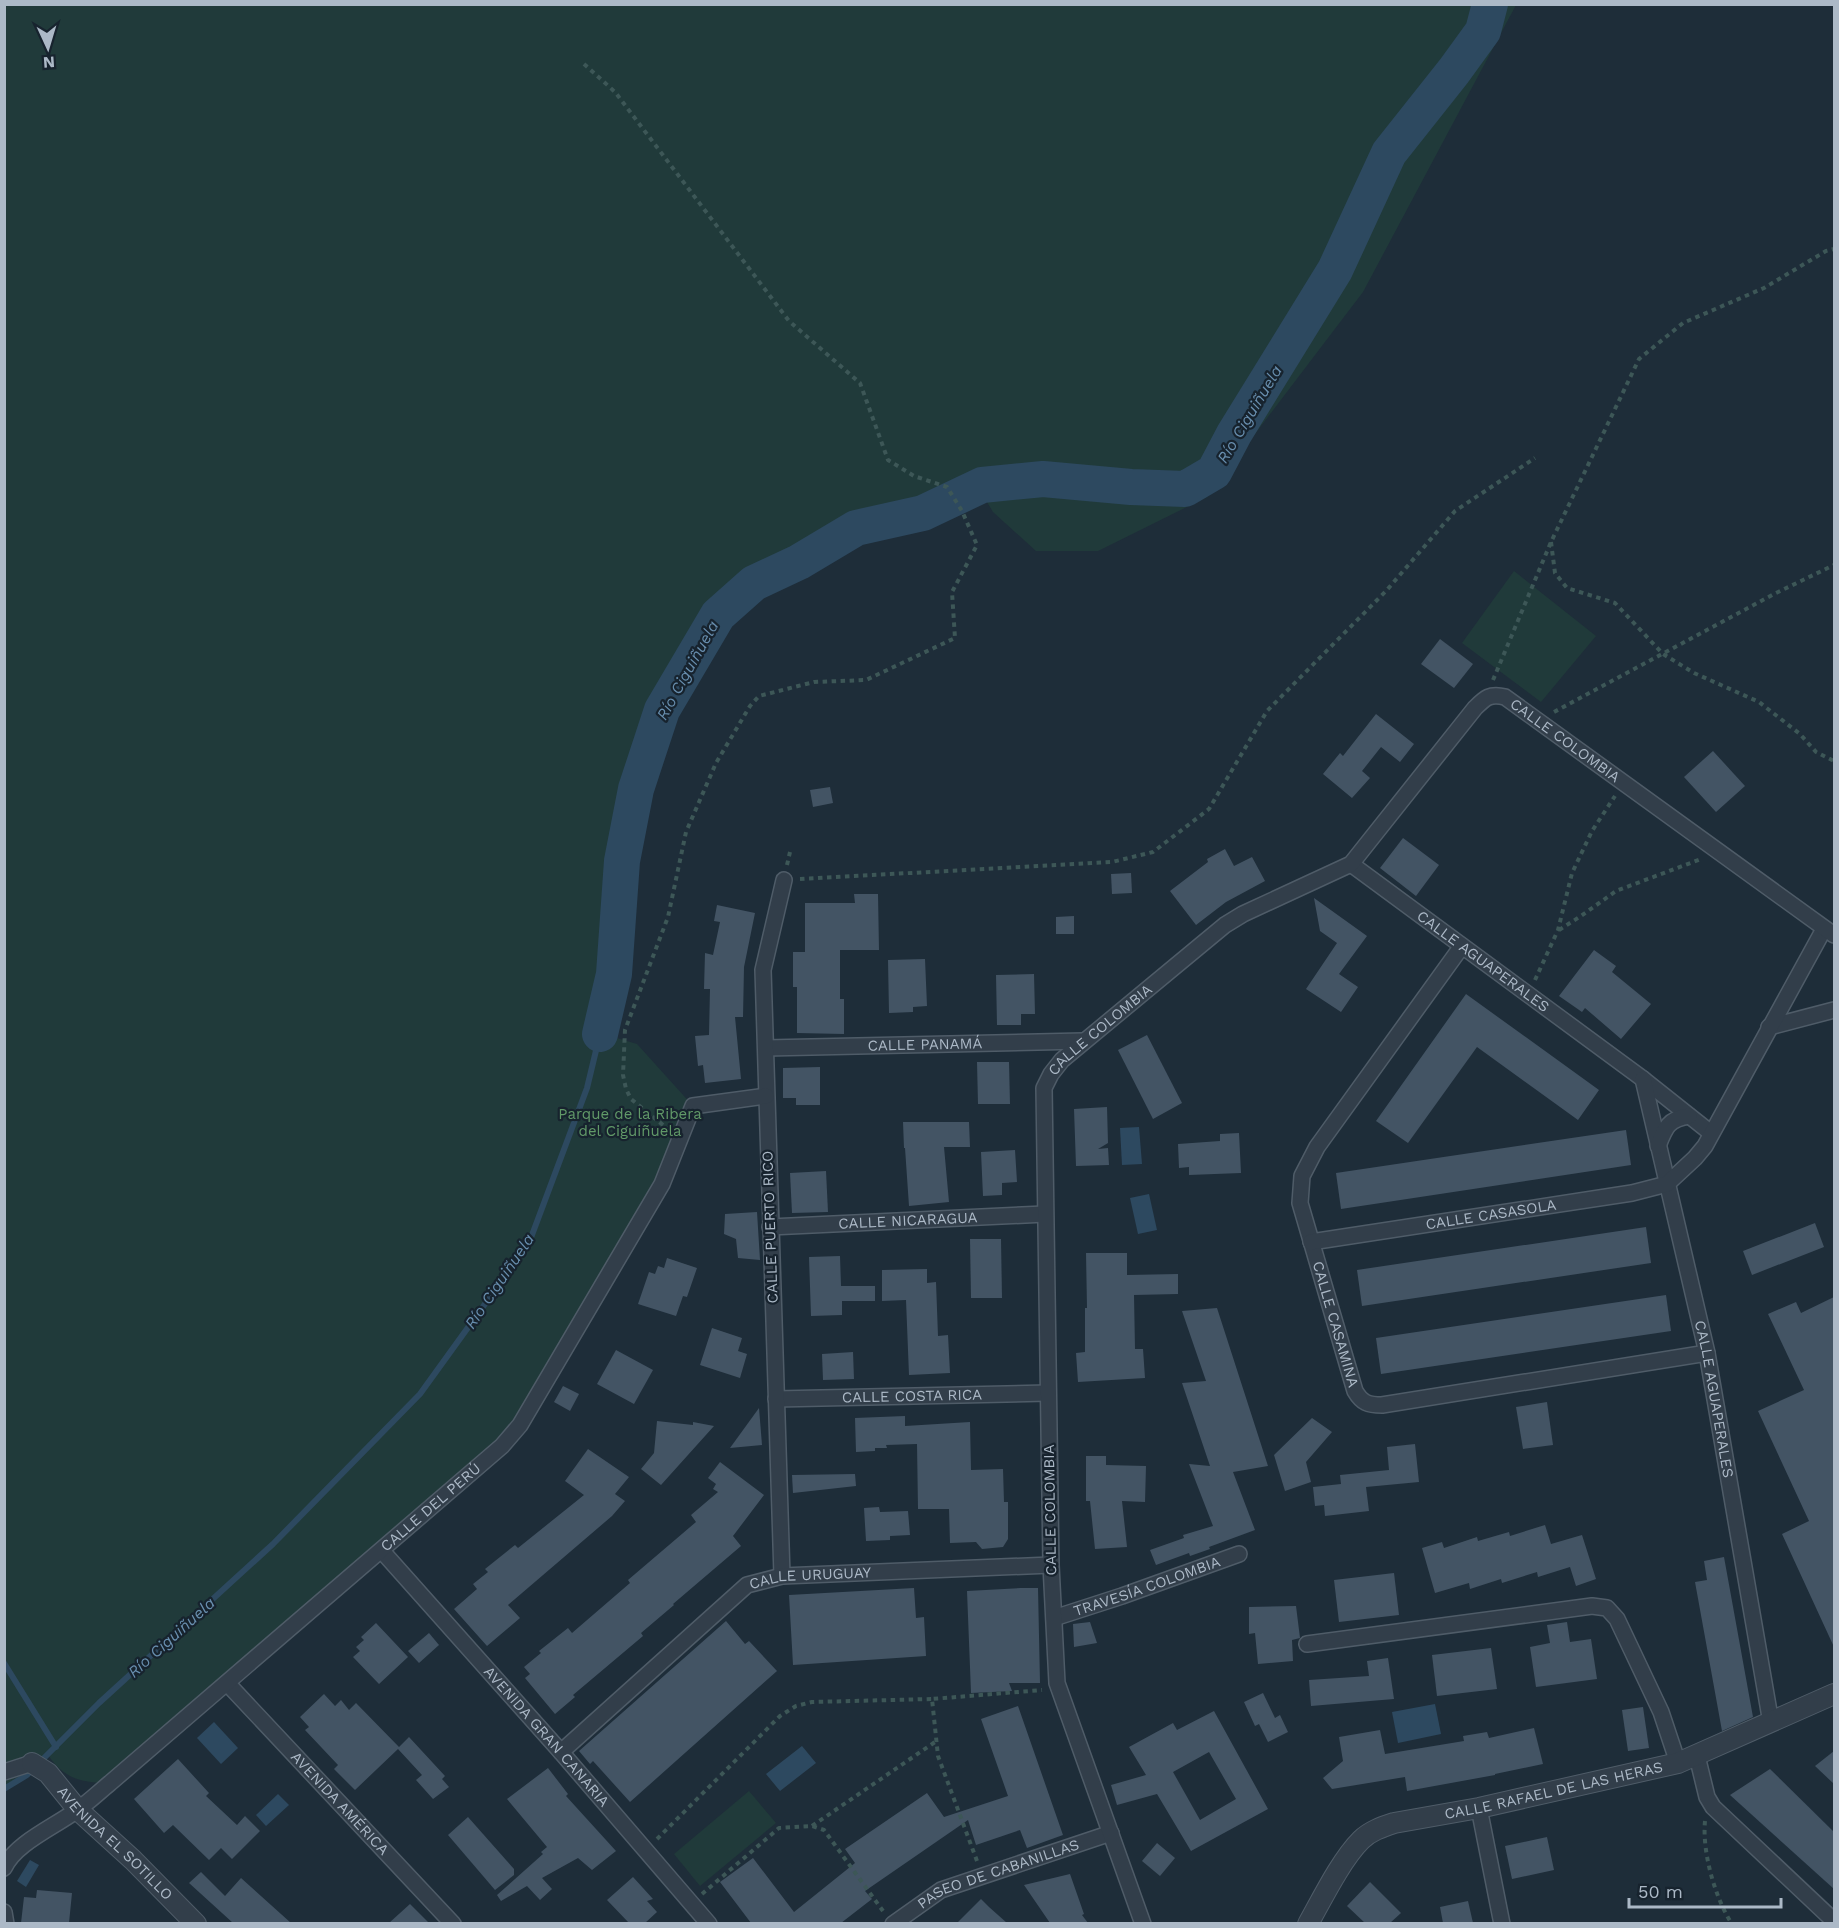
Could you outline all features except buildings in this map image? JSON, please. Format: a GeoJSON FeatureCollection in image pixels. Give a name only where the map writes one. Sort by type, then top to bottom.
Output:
{"type":"FeatureCollection","features":[{"type":"Feature","properties":{"kind":"street","name":"CALLE COLOMBIA"},"geometry":{"type":"LineString","coordinates":[[1143,1923],[1057,1683],[1051,1565],[1045,1214],[1044,1088],[1051,1074],[1062,1060],[1083,1041],[1225,925],[1243,914],[1351,864],[1486,697],[1496,695],[1505,697],[1829,932],[1769,1027],[1705,1146],[1667,1184]]}},
{"type":"Feature","properties":{"kind":"street","name":"CALLE AGUAPERALES"},"geometry":{"type":"LineString","coordinates":[[1351,864],[1642,1079],[1711,1133]]}},
{"type":"Feature","properties":{"kind":"street","name":"CALLE PUERTO RICO"},"geometry":{"type":"LineString","coordinates":[[782,1576],[766,1096],[764,960],[784,880]]}},
{"type":"Feature","properties":{"kind":"street","name":"CALLE CASAMINA"},"geometry":{"type":"LineString","coordinates":[[1462,946],[1317,1147],[1302,1176],[1300,1203],[1355,1391],[1360,1399],[1369,1405],[1382,1405],[1707,1353]]}},
{"type":"Feature","properties":{"kind":"street"},"geometry":{"type":"LineString","coordinates":[[1769,1027],[1834,1010]]}},
{"type":"Feature","properties":{"kind":"street","name":"CALLE PANAMÁ"},"geometry":{"type":"LineString","coordinates":[[766,1048],[1083,1041]]}},
{"type":"Feature","properties":{"kind":"street","name":"CALLE AGUAPERALES"},"geometry":{"type":"LineString","coordinates":[[1642,1079],[1707,1353],[1771,1722]]}},
{"type":"Feature","properties":{"kind":"street","name":"CALLE DEL PERÚ"},"geometry":{"type":"LineString","coordinates":[[4,1868],[7,1861],[28,1842],[78,1810],[502,1446],[520,1425],[662,1184],[693,1106],[766,1096]]}},
{"type":"Feature","properties":{"kind":"street"},"geometry":{"type":"LineString","coordinates":[[1658,1146],[1665,1128],[1670,1123],[1679,1117],[1689,1116]]}},
{"type":"Feature","properties":{"kind":"street","name":"CALLE CASASOLA"},"geometry":{"type":"LineString","coordinates":[[1311,1242],[1632,1193],[1667,1184]]}},
{"type":"Feature","properties":{"kind":"street","name":"CALLE NICARAGUA"},"geometry":{"type":"LineString","coordinates":[[770,1227],[1045,1214]]}},
{"type":"Feature","properties":{"kind":"street","name":"CALLE COSTA RICA"},"geometry":{"type":"LineString","coordinates":[[776,1399],[1048,1393]]}},
{"type":"Feature","properties":{"kind":"street","name":"AVENIDA GRAN CANARIA"},"geometry":{"type":"LineString","coordinates":[[382,1551],[709,1923]]}},
{"type":"Feature","properties":{"kind":"street","name":"TRAVESÍA COLOMBIA"},"geometry":{"type":"LineString","coordinates":[[1054,1618],[1239,1554]]}},
{"type":"Feature","properties":{"kind":"street","name":"CALLE URUGUAY"},"geometry":{"type":"LineString","coordinates":[[561,1752],[747,1585],[782,1576],[1051,1565]]}},
{"type":"Feature","properties":{"kind":"street","name":"CALLE RAFAEL DE LAS HERAS"},"geometry":{"type":"LineString","coordinates":[[1307,1644],[1592,1606],[1602,1607],[1611,1611],[1617,1619],[1660,1712],[1683,1755]]}},
{"type":"Feature","properties":{"kind":"street","name":"AVENIDA AMÉRICA"},"geometry":{"type":"LineString","coordinates":[[227,1683],[453,1923]]}},
{"type":"Feature","properties":{"kind":"street","name":"CALLE RAFAEL DE LAS HERAS"},"geometry":{"type":"LineString","coordinates":[[1308,1923],[1351,1852],[1367,1835],[1394,1823],[1479,1808],[1683,1755],[1771,1722],[1834,1694]]}},
{"type":"Feature","properties":{"kind":"street"},"geometry":{"type":"LineString","coordinates":[[1683,1755],[1713,1807],[1834,1921]]}},
{"type":"Feature","properties":{"kind":"street"},"geometry":{"type":"LineString","coordinates":[[4,1773],[40,1768]]}},
{"type":"Feature","properties":{"kind":"street","name":"AVENIDA EL SOTILLO"},"geometry":{"type":"LineString","coordinates":[[40,1768],[78,1810],[133,1860],[196,1923]]}},
{"type":"Feature","properties":{"kind":"street"},"geometry":{"type":"LineString","coordinates":[[1479,1808],[1502,1923]]}},
{"type":"Feature","properties":{"kind":"street","name":"PASEO DE CABANILLAS"},"geometry":{"type":"LineString","coordinates":[[889,1919],[941,1890],[1111,1833]]}},
{"type":"Feature","properties":{"kind":"street"},"geometry":{"type":"LineString","coordinates":[[4,1912],[6,1923]]}},
{"type":"Feature","properties":{"kind":"path"},"geometry":{"type":"LineString","coordinates":[[584,64],[615,92],[789,321],[860,383],[888,460],[914,476],[947,487],[962,511],[977,545],[952,592],[955,638],[866,680],[814,682],[759,696],[750,706],[712,771],[686,832],[669,916],[625,1030],[623,1075],[631,1100],[680,1139]]}},
{"type":"Feature","properties":{"kind":"path"},"geometry":{"type":"LineString","coordinates":[[1486,697],[1551,542],[1639,359],[1683,322],[1764,288],[1826,251],[1834,249]]}},
{"type":"Feature","properties":{"kind":"path"},"geometry":{"type":"LineString","coordinates":[[790,852],[784,880],[1112,862],[1153,852],[1209,809],[1267,711],[1386,591],[1455,511],[1535,458]]}},
{"type":"Feature","properties":{"kind":"path"},"geometry":{"type":"LineString","coordinates":[[1551,542],[1555,573],[1567,588],[1615,603],[1662,654],[1694,673],[1759,702],[1800,734],[1816,752],[1834,761]]}},
{"type":"Feature","properties":{"kind":"path"},"geometry":{"type":"LineString","coordinates":[[1537,721],[1774,594],[1834,565]]}},
{"type":"Feature","properties":{"kind":"path"},"geometry":{"type":"LineString","coordinates":[[1528,995],[1558,930],[1572,873],[1592,831],[1624,783]]}},
{"type":"Feature","properties":{"kind":"path"},"geometry":{"type":"LineString","coordinates":[[1558,930],[1616,891],[1719,853]]}},
{"type":"Feature","properties":{"kind":"path"},"geometry":{"type":"LineString","coordinates":[[645,1850],[780,1716],[796,1706],[812,1702],[932,1699],[1060,1689]]}},
{"type":"Feature","properties":{"kind":"path"},"geometry":{"type":"LineString","coordinates":[[932,1699],[938,1756],[982,1876]]}},
{"type":"Feature","properties":{"kind":"path"},"geometry":{"type":"LineString","coordinates":[[812,1826],[935,1742]]}},
{"type":"Feature","properties":{"kind":"path"},"geometry":{"type":"LineString","coordinates":[[1713,1807],[1705,1822],[1710,1872],[1732,1923]]}},
{"type":"Feature","properties":{"kind":"path"},"geometry":{"type":"LineString","coordinates":[[692,1903],[779,1828],[812,1826],[824,1830],[889,1919]]}},
{"type":"Feature","properties":{"kind":"green space","name":"Parque de la Ribera del Ciguiñuela"},"geometry":{"type":"Polygon","coordinates":[[[5,5],[1516,5],[1363,292],[1207,497],[1098,551],[1036,551],[993,512],[978,487],[923,513],[856,528],[799,562],[754,583],[718,615],[662,710],[636,789],[622,861],[614,974],[600,1033],[637,1044],[693,1106],[662,1184],[520,1425],[110,1783],[74,1778],[60,1769],[48,1755],[27,1775],[5,1789],[5,5]]]}},
{"type":"Feature","properties":{"kind":"green space"},"geometry":{"type":"Polygon","coordinates":[[[1514,571],[1596,636],[1541,702],[1462,643],[1514,571]]]}},
{"type":"Feature","properties":{"kind":"green space"},"geometry":{"type":"Polygon","coordinates":[[[749,1791],[776,1823],[700,1886],[674,1854],[749,1791]]]}},
{"type":"Feature","properties":{"kind":"water"},"geometry":{"type":"Polygon","coordinates":[[[1139,1127],[1142,1164],[1122,1165],[1120,1128],[1139,1127]]]}},
{"type":"Feature","properties":{"kind":"water"},"geometry":{"type":"Polygon","coordinates":[[[1149,1194],[1157,1230],[1138,1234],[1130,1198],[1149,1194]]]}},
{"type":"Feature","properties":{"kind":"water"},"geometry":{"type":"Polygon","coordinates":[[[1435,1704],[1441,1734],[1398,1743],[1392,1712],[1435,1704]]]}},
{"type":"Feature","properties":{"kind":"water"},"geometry":{"type":"Polygon","coordinates":[[[214,1722],[238,1748],[221,1764],[197,1738],[214,1722]]]}},
{"type":"Feature","properties":{"kind":"water"},"geometry":{"type":"Polygon","coordinates":[[[802,1746],[816,1763],[780,1791],[766,1774],[802,1746]]]}},
{"type":"Feature","properties":{"kind":"water"},"geometry":{"type":"Polygon","coordinates":[[[278,1794],[289,1805],[266,1826],[256,1815],[278,1794]]]}},
{"type":"Feature","properties":{"kind":"water"},"geometry":{"type":"Polygon","coordinates":[[[30,1860],[39,1865],[26,1887],[17,1881],[30,1860]]]}},
{"type":"Feature","properties":{"kind":"waterway","name":"Río Ciguiñuela"},"geometry":{"type":"LineString","coordinates":[[600,1034],[614,974],[622,861],[636,789],[662,710],[718,615],[754,583],[799,562],[856,528],[923,513],[982,485],[1043,479],[1185,489],[1214,472],[1234,434],[1335,270],[1389,153],[1483,31],[1490,4]]}},
{"type":"Feature","properties":{"kind":"waterway","name":"Río Ciguiñuela"},"geometry":{"type":"LineString","coordinates":[[4,1789],[27,1775],[99,1703],[273,1544],[420,1394],[529,1243],[587,1088],[600,1034]]}},
{"type":"Feature","properties":{"kind":"waterway"},"geometry":{"type":"LineString","coordinates":[[4,1663],[56,1747]]}}]}
